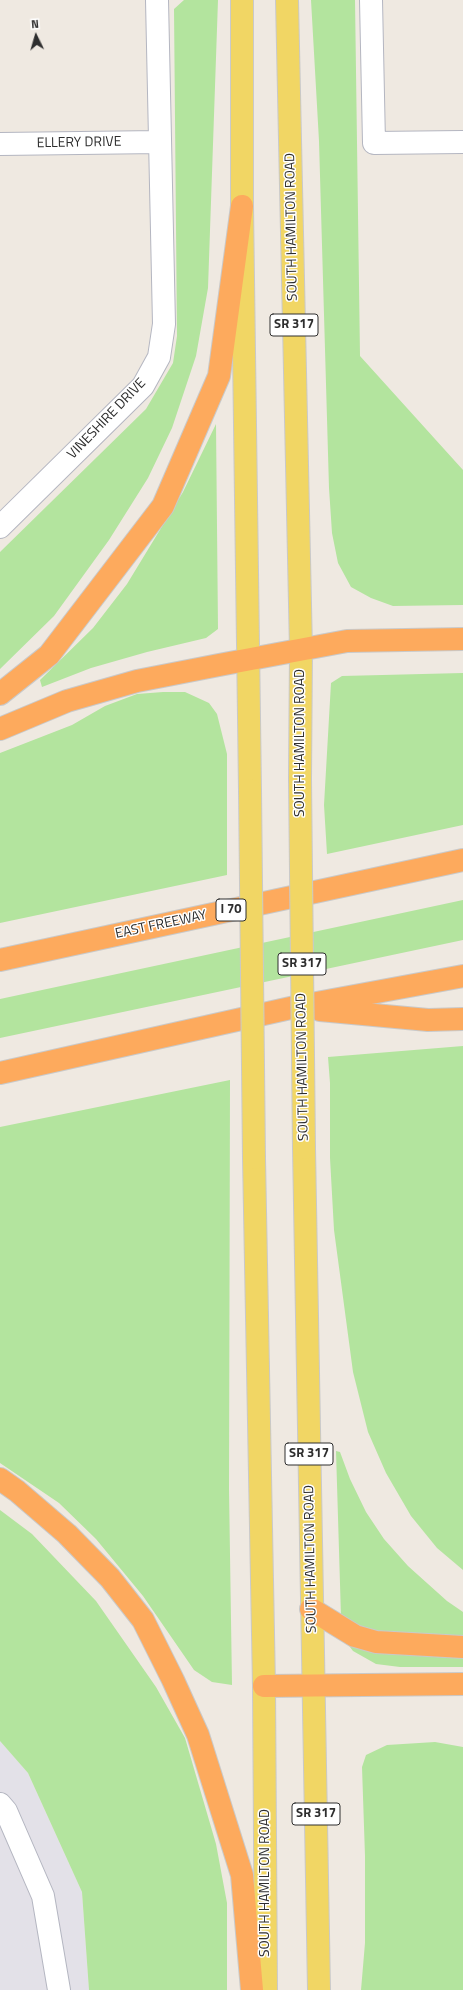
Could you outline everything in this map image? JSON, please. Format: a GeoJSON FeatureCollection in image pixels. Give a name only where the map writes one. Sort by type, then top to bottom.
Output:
{"type":"FeatureCollection","features":[{"type":"Feature","properties":{"kind":"highway"},"geometry":{"type":"LineString","coordinates":[[0,694],[49,655],[163,506],[219,376],[242,206]]}},
{"type":"Feature","properties":{"kind":"highway"},"geometry":{"type":"LineString","coordinates":[[0,729],[67,701],[137,681],[347,641],[463,639]]}},
{"type":"Feature","properties":{"kind":"highway","name":"EAST FREEWAY"},"geometry":{"type":"LineString","coordinates":[[0,960],[463,860]]}},
{"type":"Feature","properties":{"kind":"highway"},"geometry":{"type":"LineString","coordinates":[[0,1073],[295,1007],[463,976]]}},
{"type":"Feature","properties":{"kind":"highway"},"geometry":{"type":"LineString","coordinates":[[295,1007],[428,1020],[463,1019]]}},
{"type":"Feature","properties":{"kind":"highway"},"geometry":{"type":"LineString","coordinates":[[0,1479],[17,1491],[66,1534],[110,1578],[143,1620],[173,1680],[198,1735],[242,1875],[252,1990]]}},
{"type":"Feature","properties":{"kind":"highway"},"geometry":{"type":"LineString","coordinates":[[311,1609],[355,1636],[376,1642],[463,1647]]}},
{"type":"Feature","properties":{"kind":"highway"},"geometry":{"type":"LineString","coordinates":[[264,1686],[463,1684]]}},
{"type":"Feature","properties":{"kind":"main road","name":"SOUTH HAMILTON ROAD"},"geometry":{"type":"LineString","coordinates":[[242,0],[242,206],[254,1158],[264,1686],[266,1990]]}},
{"type":"Feature","properties":{"kind":"main road","name":"SOUTH HAMILTON ROAD"},"geometry":{"type":"LineString","coordinates":[[287,0],[301,650],[300,779],[304,1148],[311,1609],[319,1990]]}},
{"type":"Feature","properties":{"kind":"street"},"geometry":{"type":"LineString","coordinates":[[372,0],[374,143],[463,142]]}},
{"type":"Feature","properties":{"kind":"street","name":"VINESHIRE DRIVE"},"geometry":{"type":"LineString","coordinates":[[0,527],[143,386],[159,357],[164,324],[159,142],[159,1]]}},
{"type":"Feature","properties":{"kind":"street","name":"ELLERY DRIVE"},"geometry":{"type":"LineString","coordinates":[[0,144],[159,142]]}},
{"type":"Feature","properties":{"kind":"street"},"geometry":{"type":"LineString","coordinates":[[0,1804],[6,1810],[44,1896],[59,1990]]}},
{"type":"Feature","properties":{"kind":"shaded area"},"geometry":{"type":"Polygon","coordinates":[[[0,1741],[28,1773],[82,1892],[89,1990],[0,1990],[0,1741]]]}},
{"type":"Feature","properties":{"kind":"green space"},"geometry":{"type":"Polygon","coordinates":[[[184,0],[218,0],[208,288],[196,356],[172,428],[148,478],[109,540],[54,616],[0,669],[0,552],[146,409],[173,363],[177,336],[174,9],[184,0]]]}},
{"type":"Feature","properties":{"kind":"green space"},"geometry":{"type":"Polygon","coordinates":[[[311,0],[355,0],[360,356],[463,470],[463,605],[393,606],[371,598],[351,587],[338,563],[332,533],[329,488],[319,141],[311,0]]]}},
{"type":"Feature","properties":{"kind":"green space"},"geometry":{"type":"Polygon","coordinates":[[[216,424],[218,629],[206,638],[147,652],[91,668],[42,687],[40,680],[93,628],[127,584],[183,492],[216,424]]]}},
{"type":"Feature","properties":{"kind":"green space"},"geometry":{"type":"Polygon","coordinates":[[[463,673],[463,825],[327,854],[324,805],[331,683],[342,676],[463,673]]]}},
{"type":"Feature","properties":{"kind":"green space"},"geometry":{"type":"Polygon","coordinates":[[[185,692],[209,703],[217,714],[227,754],[227,875],[0,923],[0,753],[72,725],[105,706],[137,694],[185,692]]]}},
{"type":"Feature","properties":{"kind":"green space"},"geometry":{"type":"Polygon","coordinates":[[[463,900],[463,940],[0,1038],[0,999],[463,900]]]}},
{"type":"Feature","properties":{"kind":"green space"},"geometry":{"type":"Polygon","coordinates":[[[463,1046],[463,1570],[437,1548],[411,1516],[386,1473],[368,1432],[353,1372],[334,1230],[330,1158],[330,1083],[328,1057],[463,1046]]]}},
{"type":"Feature","properties":{"kind":"green space"},"geometry":{"type":"Polygon","coordinates":[[[230,1080],[229,1489],[232,1685],[212,1682],[194,1670],[143,1596],[96,1539],[59,1503],[0,1463],[0,1127],[230,1080]]]}},
{"type":"Feature","properties":{"kind":"green space"},"geometry":{"type":"Polygon","coordinates":[[[336,1451],[340,1452],[350,1479],[366,1512],[384,1539],[408,1566],[447,1601],[463,1612],[463,1667],[400,1667],[376,1664],[353,1651],[344,1639],[341,1617],[336,1451]]]}},
{"type":"Feature","properties":{"kind":"green space"},"geometry":{"type":"Polygon","coordinates":[[[0,1510],[32,1534],[96,1601],[156,1687],[185,1738],[216,1844],[227,1903],[227,1990],[89,1990],[82,1892],[28,1773],[0,1741],[0,1510]]]}},
{"type":"Feature","properties":{"kind":"green space"},"geometry":{"type":"Polygon","coordinates":[[[435,1742],[463,1747],[463,1990],[361,1990],[365,1943],[365,1856],[362,1767],[366,1755],[387,1745],[435,1742]]]}}]}
